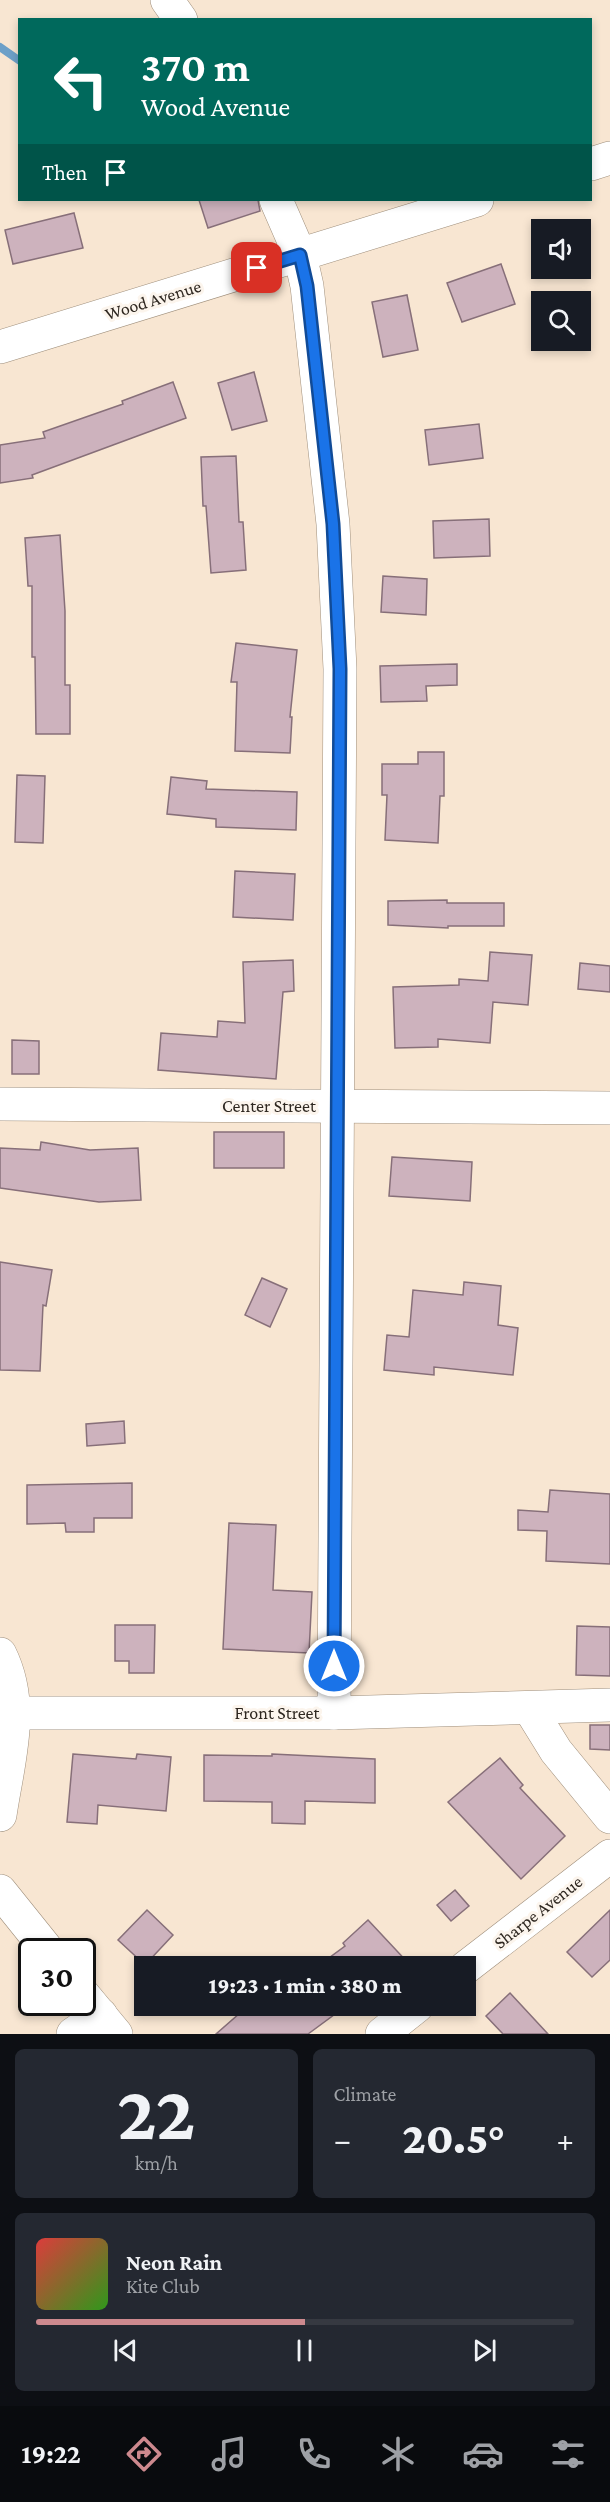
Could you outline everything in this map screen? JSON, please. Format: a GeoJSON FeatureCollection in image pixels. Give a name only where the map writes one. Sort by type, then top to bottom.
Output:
{"type":"FeatureCollection","features":[{"type":"Feature","properties":{"kind":"street"},"geometry":{"type":"LineString","coordinates":[[167,0],[180,18]]}},
{"type":"Feature","properties":{"kind":"street"},"geometry":{"type":"LineString","coordinates":[[592,164],[610,158]]}},
{"type":"Feature","properties":{"kind":"street"},"geometry":{"type":"LineString","coordinates":[[276,201],[300,255],[307,286],[333,524],[340,669],[334,1713]]}},
{"type":"Feature","properties":{"kind":"street","name":"Wood Avenue"},"geometry":{"type":"LineString","coordinates":[[0,347],[474,201]]}},
{"type":"Feature","properties":{"kind":"street","name":"Center Street"},"geometry":{"type":"LineString","coordinates":[[0,1104],[610,1108]]}},
{"type":"Feature","properties":{"kind":"street"},"geometry":{"type":"LineString","coordinates":[[0,1654],[13,1687],[16,1713],[0,1815]]}},
{"type":"Feature","properties":{"kind":"street","name":"Front Street"},"geometry":{"type":"LineString","coordinates":[[16,1713],[334,1713],[610,1705]]}},
{"type":"Feature","properties":{"kind":"street"},"geometry":{"type":"LineString","coordinates":[[530,1709],[556,1750],[610,1817]]}},
{"type":"Feature","properties":{"kind":"street","name":"Sharpe Avenue"},"geometry":{"type":"LineString","coordinates":[[476,1960],[610,1856]]}},
{"type":"Feature","properties":{"kind":"street"},"geometry":{"type":"LineString","coordinates":[[0,1891],[38,1938]]}},
{"type":"Feature","properties":{"kind":"street"},"geometry":{"type":"LineString","coordinates":[[73,2034],[100,2014]]}},
{"type":"Feature","properties":{"kind":"street"},"geometry":{"type":"LineString","coordinates":[[382,2034],[404,2016]]}},
{"type":"Feature","properties":{"kind":"building"},"geometry":{"type":"Polygon","coordinates":[[[199,201],[258,201],[260,211],[208,228],[199,201]]]}},
{"type":"Feature","properties":{"kind":"building"},"geometry":{"type":"Polygon","coordinates":[[[74,213],[83,248],[13,264],[5,230],[74,213]]]}},
{"type":"Feature","properties":{"kind":"building"},"geometry":{"type":"Polygon","coordinates":[[[501,264],[515,304],[462,322],[447,283],[501,264]]]}},
{"type":"Feature","properties":{"kind":"building"},"geometry":{"type":"Polygon","coordinates":[[[407,295],[418,350],[383,357],[372,302],[407,295]]]}},
{"type":"Feature","properties":{"kind":"building"},"geometry":{"type":"Polygon","coordinates":[[[254,372],[267,421],[232,430],[218,383],[254,372]]]}},
{"type":"Feature","properties":{"kind":"building"},"geometry":{"type":"Polygon","coordinates":[[[173,382],[186,418],[32,475],[33,478],[0,483],[0,445],[45,438],[43,432],[123,404],[122,401],[173,382]]]}},
{"type":"Feature","properties":{"kind":"building"},"geometry":{"type":"Polygon","coordinates":[[[479,424],[483,458],[429,465],[425,430],[479,424]]]}},
{"type":"Feature","properties":{"kind":"building"},"geometry":{"type":"Polygon","coordinates":[[[236,456],[239,522],[243,522],[246,570],[211,573],[206,506],[203,506],[201,457],[236,456]]]}},
{"type":"Feature","properties":{"kind":"building"},"geometry":{"type":"Polygon","coordinates":[[[489,519],[490,556],[434,558],[433,521],[489,519]]]}},
{"type":"Feature","properties":{"kind":"building"},"geometry":{"type":"Polygon","coordinates":[[[60,535],[65,611],[65,685],[70,685],[70,734],[36,734],[35,657],[32,657],[32,586],[28,586],[25,538],[60,535]]]}},
{"type":"Feature","properties":{"kind":"building"},"geometry":{"type":"Polygon","coordinates":[[[383,576],[427,579],[426,615],[381,612],[383,576]]]}},
{"type":"Feature","properties":{"kind":"building"},"geometry":{"type":"Polygon","coordinates":[[[236,643],[297,650],[290,717],[292,717],[290,753],[235,751],[237,682],[231,682],[236,643]]]}},
{"type":"Feature","properties":{"kind":"building"},"geometry":{"type":"Polygon","coordinates":[[[457,664],[457,685],[426,686],[427,701],[381,702],[380,666],[457,664]]]}},
{"type":"Feature","properties":{"kind":"building"},"geometry":{"type":"Polygon","coordinates":[[[418,752],[444,752],[444,796],[440,796],[438,843],[385,840],[387,795],[382,795],[382,764],[418,764],[418,752]]]}},
{"type":"Feature","properties":{"kind":"building"},"geometry":{"type":"Polygon","coordinates":[[[17,775],[45,776],[43,843],[15,842],[17,775]]]}},
{"type":"Feature","properties":{"kind":"building"},"geometry":{"type":"Polygon","coordinates":[[[171,777],[207,781],[206,789],[297,792],[296,830],[216,827],[216,819],[167,814],[171,777]]]}},
{"type":"Feature","properties":{"kind":"building"},"geometry":{"type":"Polygon","coordinates":[[[235,871],[295,874],[293,920],[233,917],[235,871]]]}},
{"type":"Feature","properties":{"kind":"building"},"geometry":{"type":"Polygon","coordinates":[[[447,900],[447,903],[504,903],[504,926],[448,926],[448,928],[388,925],[388,901],[447,900]]]}},
{"type":"Feature","properties":{"kind":"building"},"geometry":{"type":"Polygon","coordinates":[[[490,952],[532,955],[528,1005],[493,1002],[490,1043],[438,1039],[438,1047],[395,1048],[393,987],[459,985],[459,979],[488,981],[490,952]]]}},
{"type":"Feature","properties":{"kind":"building"},"geometry":{"type":"Polygon","coordinates":[[[293,960],[294,991],[283,992],[276,1079],[158,1070],[161,1033],[217,1037],[218,1021],[245,1023],[243,962],[293,960]]]}},
{"type":"Feature","properties":{"kind":"building"},"geometry":{"type":"Polygon","coordinates":[[[580,963],[610,966],[610,992],[578,989],[580,963]]]}},
{"type":"Feature","properties":{"kind":"building"},"geometry":{"type":"Polygon","coordinates":[[[12,1040],[39,1041],[39,1074],[12,1074],[12,1040]]]}},
{"type":"Feature","properties":{"kind":"building"},"geometry":{"type":"Polygon","coordinates":[[[214,1132],[284,1132],[284,1168],[214,1168],[214,1132]]]}},
{"type":"Feature","properties":{"kind":"building"},"geometry":{"type":"Polygon","coordinates":[[[41,1142],[90,1150],[138,1148],[141,1200],[99,1202],[0,1188],[0,1148],[40,1150],[41,1142]]]}},
{"type":"Feature","properties":{"kind":"building"},"geometry":{"type":"Polygon","coordinates":[[[392,1157],[472,1162],[470,1201],[389,1196],[392,1157]]]}},
{"type":"Feature","properties":{"kind":"building"},"geometry":{"type":"Polygon","coordinates":[[[0,1262],[52,1270],[46,1306],[43,1305],[40,1371],[0,1370],[0,1262]]]}},
{"type":"Feature","properties":{"kind":"building"},"geometry":{"type":"Polygon","coordinates":[[[262,1278],[287,1289],[270,1327],[245,1315],[262,1278]]]}},
{"type":"Feature","properties":{"kind":"building"},"geometry":{"type":"Polygon","coordinates":[[[464,1282],[501,1286],[498,1325],[518,1328],[513,1375],[434,1367],[434,1375],[384,1370],[387,1335],[409,1337],[413,1290],[463,1295],[464,1282]]]}},
{"type":"Feature","properties":{"kind":"building"},"geometry":{"type":"Polygon","coordinates":[[[124,1421],[125,1443],[87,1446],[86,1424],[124,1421]]]}},
{"type":"Feature","properties":{"kind":"building"},"geometry":{"type":"Polygon","coordinates":[[[132,1483],[132,1518],[94,1518],[94,1532],[66,1532],[65,1523],[27,1524],[27,1485],[132,1483]]]}},
{"type":"Feature","properties":{"kind":"building"},"geometry":{"type":"Polygon","coordinates":[[[550,1490],[610,1494],[610,1564],[546,1561],[547,1531],[518,1530],[518,1510],[548,1512],[550,1490]]]}},
{"type":"Feature","properties":{"kind":"building"},"geometry":{"type":"Polygon","coordinates":[[[229,1523],[276,1525],[273,1590],[312,1592],[309,1653],[223,1649],[229,1523]]]}},
{"type":"Feature","properties":{"kind":"building"},"geometry":{"type":"Polygon","coordinates":[[[115,1625],[155,1625],[154,1673],[129,1673],[129,1661],[115,1661],[115,1625]]]}},
{"type":"Feature","properties":{"kind":"building"},"geometry":{"type":"Polygon","coordinates":[[[577,1626],[610,1627],[610,1676],[576,1675],[577,1626]]]}},
{"type":"Feature","properties":{"kind":"building"},"geometry":{"type":"Polygon","coordinates":[[[590,1725],[610,1725],[610,1750],[590,1749],[590,1725]]]}},
{"type":"Feature","properties":{"kind":"building"},"geometry":{"type":"Polygon","coordinates":[[[73,1754],[136,1759],[137,1754],[171,1757],[166,1811],[98,1805],[97,1824],[67,1822],[73,1754]]]}},
{"type":"Feature","properties":{"kind":"building"},"geometry":{"type":"Polygon","coordinates":[[[272,1754],[375,1759],[375,1803],[305,1801],[305,1824],[272,1823],[272,1802],[204,1801],[204,1755],[272,1756],[272,1754]]]}},
{"type":"Feature","properties":{"kind":"building"},"geometry":{"type":"Polygon","coordinates":[[[500,1758],[523,1785],[520,1788],[565,1836],[521,1879],[448,1802],[500,1758]]]}},
{"type":"Feature","properties":{"kind":"building"},"geometry":{"type":"Polygon","coordinates":[[[455,1890],[469,1906],[451,1921],[437,1905],[455,1890]]]}},
{"type":"Feature","properties":{"kind":"building"},"geometry":{"type":"Polygon","coordinates":[[[147,1910],[173,1935],[153,1956],[135,1956],[118,1940],[147,1910]]]}},
{"type":"Feature","properties":{"kind":"building"},"geometry":{"type":"Polygon","coordinates":[[[610,1910],[610,1960],[592,1977],[567,1952],[610,1910]]]}},
{"type":"Feature","properties":{"kind":"building"},"geometry":{"type":"Polygon","coordinates":[[[368,1920],[402,1956],[332,1956],[345,1946],[343,1943],[368,1920]]]}},
{"type":"Feature","properties":{"kind":"building"},"geometry":{"type":"Polygon","coordinates":[[[510,1993],[548,2034],[503,2034],[486,2016],[510,1993]]]}},
{"type":"Feature","properties":{"kind":"building"},"geometry":{"type":"Polygon","coordinates":[[[237,2016],[332,2016],[308,2034],[216,2034],[237,2016]]]}},
{"type":"Feature","properties":{"kind":"waterway"},"geometry":{"type":"LineString","coordinates":[[0,47],[18,60]]}},
{"type":"Feature","properties":{"kind":"route"},"geometry":{"type":"LineString","coordinates":[[257,268],[300,255],[307,286],[333,524],[340,669],[334,1666]]}}]}
